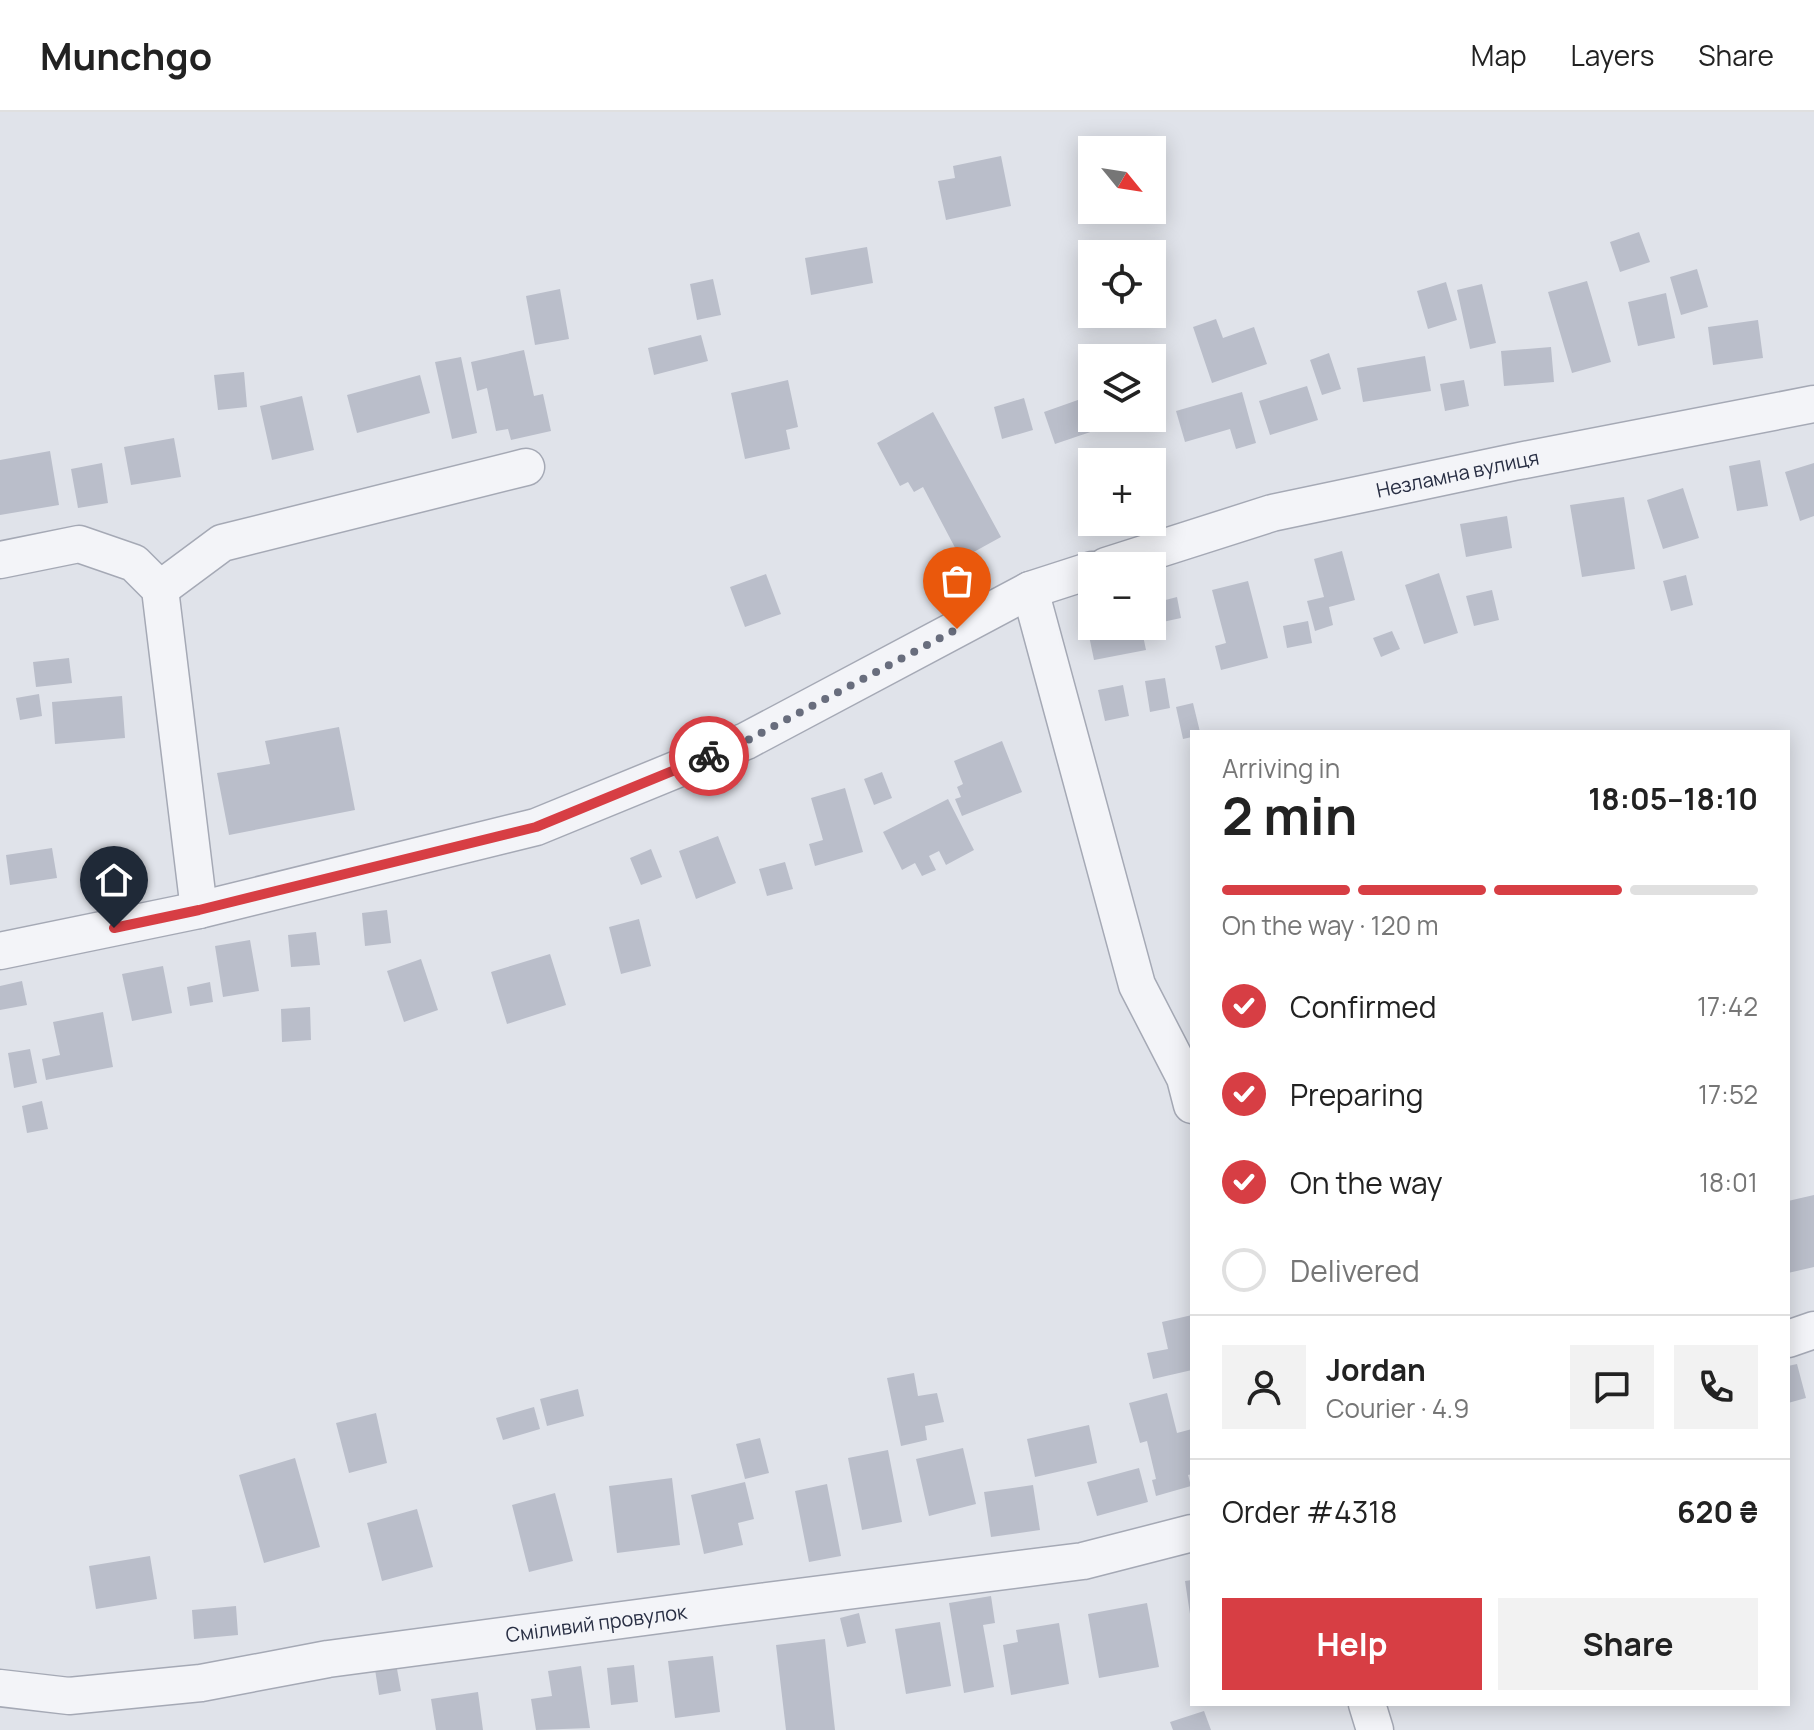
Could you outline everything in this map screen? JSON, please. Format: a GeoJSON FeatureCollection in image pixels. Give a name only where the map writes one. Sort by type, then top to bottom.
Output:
{"type":"FeatureCollection","features":[{"type":"Feature","properties":{"kind":"street","name":"Незламна вулиця"},"geometry":{"type":"LineString","coordinates":[[1150,552],[1272,513],[1814,404]]}},
{"type":"Feature","properties":{"kind":"street"},"geometry":{"type":"LineString","coordinates":[[160,589],[222,543],[526,467]]}},
{"type":"Feature","properties":{"kind":"street"},"geometry":{"type":"LineString","coordinates":[[0,560],[79,544],[134,563],[160,589],[199,910]]}},
{"type":"Feature","properties":{"kind":"street"},"geometry":{"type":"LineString","coordinates":[[0,951],[199,910],[536,827],[746,741],[1030,590],[1078,575]]}},
{"type":"Feature","properties":{"kind":"street"},"geometry":{"type":"LineString","coordinates":[[1030,590],[1137,985],[1185,1078],[1190,1097]]}},
{"type":"Feature","properties":{"kind":"street"},"geometry":{"type":"LineString","coordinates":[[1790,1338],[1814,1330]]}},
{"type":"Feature","properties":{"kind":"street","name":"Сміливий провулок"},"geometry":{"type":"LineString","coordinates":[[0,1688],[69,1696],[201,1683],[344,1657],[1083,1561],[1190,1534]]}},
{"type":"Feature","properties":{"kind":"street"},"geometry":{"type":"LineString","coordinates":[[1368,1706],[1375,1730]]}},
{"type":"Feature","properties":{"kind":"building"},"geometry":{"type":"Polygon","coordinates":[[[1001,156],[1011,206],[946,220],[938,181],[955,178],[953,166],[1001,156]]]}},
{"type":"Feature","properties":{"kind":"building"},"geometry":{"type":"Polygon","coordinates":[[[1639,232],[1650,262],[1620,272],[1610,242],[1639,232]]]}},
{"type":"Feature","properties":{"kind":"building"},"geometry":{"type":"Polygon","coordinates":[[[867,247],[873,283],[811,295],[805,258],[867,247]]]}},
{"type":"Feature","properties":{"kind":"building"},"geometry":{"type":"Polygon","coordinates":[[[1697,269],[1708,307],[1681,315],[1670,277],[1697,269]]]}},
{"type":"Feature","properties":{"kind":"building"},"geometry":{"type":"Polygon","coordinates":[[[713,279],[721,315],[697,320],[690,284],[713,279]]]}},
{"type":"Feature","properties":{"kind":"building"},"geometry":{"type":"Polygon","coordinates":[[[1587,281],[1611,362],[1572,373],[1548,292],[1587,281]]]}},
{"type":"Feature","properties":{"kind":"building"},"geometry":{"type":"Polygon","coordinates":[[[1446,282],[1457,320],[1428,329],[1417,291],[1446,282]]]}},
{"type":"Feature","properties":{"kind":"building"},"geometry":{"type":"Polygon","coordinates":[[[1482,284],[1496,343],[1470,349],[1457,290],[1482,284]]]}},
{"type":"Feature","properties":{"kind":"building"},"geometry":{"type":"Polygon","coordinates":[[[560,289],[569,339],[535,345],[526,296],[560,289]]]}},
{"type":"Feature","properties":{"kind":"building"},"geometry":{"type":"Polygon","coordinates":[[[1666,293],[1675,338],[1638,346],[1628,302],[1666,293]]]}},
{"type":"Feature","properties":{"kind":"building"},"geometry":{"type":"Polygon","coordinates":[[[1216,319],[1223,338],[1254,327],[1267,364],[1212,383],[1193,327],[1216,319]]]}},
{"type":"Feature","properties":{"kind":"building"},"geometry":{"type":"Polygon","coordinates":[[[1758,320],[1763,358],[1713,365],[1708,327],[1758,320]]]}},
{"type":"Feature","properties":{"kind":"building"},"geometry":{"type":"Polygon","coordinates":[[[701,335],[708,361],[654,375],[648,348],[701,335]]]}},
{"type":"Feature","properties":{"kind":"building"},"geometry":{"type":"Polygon","coordinates":[[[1551,347],[1554,382],[1504,386],[1501,351],[1551,347]]]}},
{"type":"Feature","properties":{"kind":"building"},"geometry":{"type":"Polygon","coordinates":[[[524,350],[534,396],[543,394],[551,431],[511,440],[508,429],[496,431],[487,388],[477,391],[471,362],[524,350]]]}},
{"type":"Feature","properties":{"kind":"building"},"geometry":{"type":"Polygon","coordinates":[[[1329,353],[1341,389],[1322,395],[1310,360],[1329,353]]]}},
{"type":"Feature","properties":{"kind":"building"},"geometry":{"type":"Polygon","coordinates":[[[1425,356],[1431,391],[1363,402],[1357,368],[1425,356]]]}},
{"type":"Feature","properties":{"kind":"building"},"geometry":{"type":"Polygon","coordinates":[[[461,357],[477,433],[452,439],[435,362],[461,357]]]}},
{"type":"Feature","properties":{"kind":"building"},"geometry":{"type":"Polygon","coordinates":[[[244,372],[247,407],[218,410],[214,375],[244,372]]]}},
{"type":"Feature","properties":{"kind":"building"},"geometry":{"type":"Polygon","coordinates":[[[420,375],[430,413],[357,433],[347,395],[420,375]]]}},
{"type":"Feature","properties":{"kind":"building"},"geometry":{"type":"Polygon","coordinates":[[[788,380],[798,427],[786,430],[790,449],[745,459],[731,393],[788,380]]]}},
{"type":"Feature","properties":{"kind":"building"},"geometry":{"type":"Polygon","coordinates":[[[1464,380],[1469,406],[1445,411],[1440,384],[1464,380]]]}},
{"type":"Feature","properties":{"kind":"building"},"geometry":{"type":"Polygon","coordinates":[[[1307,386],[1318,420],[1270,435],[1259,401],[1307,386]]]}},
{"type":"Feature","properties":{"kind":"building"},"geometry":{"type":"Polygon","coordinates":[[[1242,392],[1256,443],[1236,449],[1230,429],[1185,442],[1176,411],[1242,392]]]}},
{"type":"Feature","properties":{"kind":"building"},"geometry":{"type":"Polygon","coordinates":[[[302,396],[314,450],[272,460],[260,406],[302,396]]]}},
{"type":"Feature","properties":{"kind":"building"},"geometry":{"type":"Polygon","coordinates":[[[1024,398],[1033,430],[1002,439],[994,407],[1024,398]]]}},
{"type":"Feature","properties":{"kind":"building"},"geometry":{"type":"Polygon","coordinates":[[[1078,400],[1078,432],[1090,432],[1055,444],[1044,412],[1078,400]]]}},
{"type":"Feature","properties":{"kind":"building"},"geometry":{"type":"Polygon","coordinates":[[[933,412],[1001,537],[961,559],[923,487],[914,492],[908,482],[900,486],[877,443],[933,412]]]}},
{"type":"Feature","properties":{"kind":"building"},"geometry":{"type":"Polygon","coordinates":[[[174,438],[181,477],[131,485],[124,447],[174,438]]]}},
{"type":"Feature","properties":{"kind":"building"},"geometry":{"type":"Polygon","coordinates":[[[50,451],[59,505],[0,515],[0,460],[50,451]]]}},
{"type":"Feature","properties":{"kind":"building"},"geometry":{"type":"Polygon","coordinates":[[[1760,460],[1768,506],[1737,511],[1729,466],[1760,460]]]}},
{"type":"Feature","properties":{"kind":"building"},"geometry":{"type":"Polygon","coordinates":[[[102,463],[108,503],[78,508],[71,469],[102,463]]]}},
{"type":"Feature","properties":{"kind":"building"},"geometry":{"type":"Polygon","coordinates":[[[1814,463],[1814,516],[1800,521],[1785,472],[1814,463]]]}},
{"type":"Feature","properties":{"kind":"building"},"geometry":{"type":"Polygon","coordinates":[[[1683,488],[1699,538],[1663,549],[1647,500],[1683,488]]]}},
{"type":"Feature","properties":{"kind":"building"},"geometry":{"type":"Polygon","coordinates":[[[1624,497],[1635,569],[1582,577],[1570,505],[1624,497]]]}},
{"type":"Feature","properties":{"kind":"building"},"geometry":{"type":"Polygon","coordinates":[[[1507,516],[1512,548],[1466,557],[1460,524],[1507,516]]]}},
{"type":"Feature","properties":{"kind":"building"},"geometry":{"type":"Polygon","coordinates":[[[1342,551],[1355,600],[1329,607],[1333,625],[1315,631],[1307,601],[1324,597],[1314,559],[1342,551]]]}},
{"type":"Feature","properties":{"kind":"building"},"geometry":{"type":"Polygon","coordinates":[[[1439,573],[1458,633],[1424,644],[1405,585],[1439,573]]]}},
{"type":"Feature","properties":{"kind":"building"},"geometry":{"type":"Polygon","coordinates":[[[766,574],[781,614],[745,627],[730,587],[766,574]]]}},
{"type":"Feature","properties":{"kind":"building"},"geometry":{"type":"Polygon","coordinates":[[[1686,575],[1693,605],[1671,611],[1663,581],[1686,575]]]}},
{"type":"Feature","properties":{"kind":"building"},"geometry":{"type":"Polygon","coordinates":[[[1248,581],[1268,658],[1221,670],[1215,646],[1226,643],[1212,590],[1248,581]]]}},
{"type":"Feature","properties":{"kind":"building"},"geometry":{"type":"Polygon","coordinates":[[[1492,590],[1499,620],[1474,626],[1466,596],[1492,590]]]}},
{"type":"Feature","properties":{"kind":"building"},"geometry":{"type":"Polygon","coordinates":[[[1177,597],[1181,618],[1166,621],[1166,600],[1177,597]]]}},
{"type":"Feature","properties":{"kind":"building"},"geometry":{"type":"Polygon","coordinates":[[[1308,621],[1312,643],[1287,648],[1283,626],[1308,621]]]}},
{"type":"Feature","properties":{"kind":"building"},"geometry":{"type":"Polygon","coordinates":[[[1392,631],[1400,649],[1381,657],[1373,638],[1392,631]]]}},
{"type":"Feature","properties":{"kind":"building"},"geometry":{"type":"Polygon","coordinates":[[[1090,640],[1144,640],[1146,650],[1094,660],[1090,640]]]}},
{"type":"Feature","properties":{"kind":"building"},"geometry":{"type":"Polygon","coordinates":[[[69,658],[72,683],[36,687],[33,662],[69,658]]]}},
{"type":"Feature","properties":{"kind":"building"},"geometry":{"type":"Polygon","coordinates":[[[1165,678],[1170,708],[1150,712],[1145,681],[1165,678]]]}},
{"type":"Feature","properties":{"kind":"building"},"geometry":{"type":"Polygon","coordinates":[[[1123,685],[1129,716],[1105,721],[1098,690],[1123,685]]]}},
{"type":"Feature","properties":{"kind":"building"},"geometry":{"type":"Polygon","coordinates":[[[39,694],[42,716],[20,720],[16,698],[39,694]]]}},
{"type":"Feature","properties":{"kind":"building"},"geometry":{"type":"Polygon","coordinates":[[[122,696],[125,738],[55,744],[52,702],[122,696]]]}},
{"type":"Feature","properties":{"kind":"building"},"geometry":{"type":"Polygon","coordinates":[[[1193,703],[1200,730],[1190,730],[1190,737],[1183,739],[1176,707],[1193,703]]]}},
{"type":"Feature","properties":{"kind":"building"},"geometry":{"type":"Polygon","coordinates":[[[339,727],[355,810],[229,835],[217,773],[270,764],[265,741],[339,727]]]}},
{"type":"Feature","properties":{"kind":"building"},"geometry":{"type":"Polygon","coordinates":[[[1002,741],[1022,792],[962,816],[955,799],[961,797],[957,787],[963,784],[954,761],[1002,741]]]}},
{"type":"Feature","properties":{"kind":"building"},"geometry":{"type":"Polygon","coordinates":[[[882,772],[892,798],[874,805],[864,779],[882,772]]]}},
{"type":"Feature","properties":{"kind":"building"},"geometry":{"type":"Polygon","coordinates":[[[845,788],[863,852],[815,866],[809,844],[823,840],[811,798],[845,788]]]}},
{"type":"Feature","properties":{"kind":"building"},"geometry":{"type":"Polygon","coordinates":[[[948,799],[974,850],[946,865],[939,851],[929,856],[936,870],[922,876],[915,863],[902,870],[883,832],[948,799]]]}},
{"type":"Feature","properties":{"kind":"building"},"geometry":{"type":"Polygon","coordinates":[[[718,836],[736,883],[696,899],[679,851],[718,836]]]}},
{"type":"Feature","properties":{"kind":"building"},"geometry":{"type":"Polygon","coordinates":[[[52,848],[57,878],[10,885],[6,855],[52,848]]]}},
{"type":"Feature","properties":{"kind":"building"},"geometry":{"type":"Polygon","coordinates":[[[651,849],[662,877],[641,885],[630,858],[651,849]]]}},
{"type":"Feature","properties":{"kind":"building"},"geometry":{"type":"Polygon","coordinates":[[[785,862],[793,889],[767,896],[759,869],[785,862]]]}},
{"type":"Feature","properties":{"kind":"building"},"geometry":{"type":"Polygon","coordinates":[[[387,910],[391,943],[365,946],[362,913],[387,910]]]}},
{"type":"Feature","properties":{"kind":"building"},"geometry":{"type":"Polygon","coordinates":[[[639,919],[651,966],[621,974],[609,927],[639,919]]]}},
{"type":"Feature","properties":{"kind":"building"},"geometry":{"type":"Polygon","coordinates":[[[316,932],[320,965],[291,967],[288,935],[316,932]]]}},
{"type":"Feature","properties":{"kind":"building"},"geometry":{"type":"Polygon","coordinates":[[[250,940],[259,991],[223,997],[215,946],[250,940]]]}},
{"type":"Feature","properties":{"kind":"building"},"geometry":{"type":"Polygon","coordinates":[[[550,954],[566,1005],[507,1024],[491,972],[550,954]]]}},
{"type":"Feature","properties":{"kind":"building"},"geometry":{"type":"Polygon","coordinates":[[[421,959],[438,1010],[404,1022],[387,971],[421,959]]]}},
{"type":"Feature","properties":{"kind":"building"},"geometry":{"type":"Polygon","coordinates":[[[163,966],[172,1013],[132,1021],[122,974],[163,966]]]}},
{"type":"Feature","properties":{"kind":"building"},"geometry":{"type":"Polygon","coordinates":[[[22,981],[27,1005],[0,1010],[0,986],[22,981]]]}},
{"type":"Feature","properties":{"kind":"building"},"geometry":{"type":"Polygon","coordinates":[[[210,982],[213,1002],[190,1006],[187,987],[210,982]]]}},
{"type":"Feature","properties":{"kind":"building"},"geometry":{"type":"Polygon","coordinates":[[[310,1007],[311,1040],[282,1042],[281,1009],[310,1007]]]}},
{"type":"Feature","properties":{"kind":"building"},"geometry":{"type":"Polygon","coordinates":[[[103,1012],[113,1067],[46,1080],[42,1059],[60,1055],[53,1022],[103,1012]]]}},
{"type":"Feature","properties":{"kind":"building"},"geometry":{"type":"Polygon","coordinates":[[[30,1049],[37,1083],[14,1088],[8,1053],[30,1049]]]}},
{"type":"Feature","properties":{"kind":"building"},"geometry":{"type":"Polygon","coordinates":[[[42,1101],[48,1129],[27,1133],[22,1106],[42,1101]]]}},
{"type":"Feature","properties":{"kind":"building"},"geometry":{"type":"Polygon","coordinates":[[[1814,1195],[1814,1267],[1790,1273],[1790,1201],[1814,1195]]]}},
{"type":"Feature","properties":{"kind":"building"},"geometry":{"type":"Polygon","coordinates":[[[1190,1315],[1190,1370],[1153,1379],[1147,1353],[1168,1349],[1162,1322],[1190,1315]]]}},
{"type":"Feature","properties":{"kind":"building"},"geometry":{"type":"Polygon","coordinates":[[[1797,1364],[1806,1398],[1790,1402],[1790,1366],[1797,1364]]]}},
{"type":"Feature","properties":{"kind":"building"},"geometry":{"type":"Polygon","coordinates":[[[914,1373],[918,1396],[937,1393],[944,1422],[925,1426],[927,1440],[901,1446],[887,1378],[914,1373]]]}},
{"type":"Feature","properties":{"kind":"building"},"geometry":{"type":"Polygon","coordinates":[[[578,1389],[584,1416],[547,1426],[540,1399],[578,1389]]]}},
{"type":"Feature","properties":{"kind":"building"},"geometry":{"type":"Polygon","coordinates":[[[1167,1393],[1177,1433],[1190,1430],[1190,1486],[1156,1496],[1152,1480],[1156,1479],[1147,1441],[1140,1443],[1129,1403],[1167,1393]]]}},
{"type":"Feature","properties":{"kind":"building"},"geometry":{"type":"Polygon","coordinates":[[[534,1407],[540,1429],[503,1440],[496,1418],[534,1407]]]}},
{"type":"Feature","properties":{"kind":"building"},"geometry":{"type":"Polygon","coordinates":[[[376,1413],[387,1463],[349,1473],[336,1423],[376,1413]]]}},
{"type":"Feature","properties":{"kind":"building"},"geometry":{"type":"Polygon","coordinates":[[[1089,1425],[1097,1463],[1035,1477],[1027,1439],[1089,1425]]]}},
{"type":"Feature","properties":{"kind":"building"},"geometry":{"type":"Polygon","coordinates":[[[760,1438],[769,1473],[745,1479],[736,1444],[760,1438]]]}},
{"type":"Feature","properties":{"kind":"building"},"geometry":{"type":"Polygon","coordinates":[[[963,1448],[976,1504],[929,1516],[916,1459],[963,1448]]]}},
{"type":"Feature","properties":{"kind":"building"},"geometry":{"type":"Polygon","coordinates":[[[888,1450],[902,1522],[862,1530],[848,1458],[888,1450]]]}},
{"type":"Feature","properties":{"kind":"building"},"geometry":{"type":"Polygon","coordinates":[[[295,1458],[320,1547],[264,1563],[239,1475],[295,1458]]]}},
{"type":"Feature","properties":{"kind":"building"},"geometry":{"type":"Polygon","coordinates":[[[1139,1468],[1148,1502],[1097,1516],[1087,1482],[1139,1468]]]}},
{"type":"Feature","properties":{"kind":"building"},"geometry":{"type":"Polygon","coordinates":[[[672,1478],[680,1545],[617,1553],[609,1486],[672,1478]]]}},
{"type":"Feature","properties":{"kind":"building"},"geometry":{"type":"Polygon","coordinates":[[[745,1482],[754,1519],[738,1523],[743,1545],[704,1554],[691,1495],[745,1482]]]}},
{"type":"Feature","properties":{"kind":"building"},"geometry":{"type":"Polygon","coordinates":[[[827,1484],[841,1556],[809,1562],[795,1491],[827,1484]]]}},
{"type":"Feature","properties":{"kind":"building"},"geometry":{"type":"Polygon","coordinates":[[[1033,1485],[1040,1530],[991,1537],[984,1492],[1033,1485]]]}},
{"type":"Feature","properties":{"kind":"building"},"geometry":{"type":"Polygon","coordinates":[[[555,1493],[573,1561],[529,1572],[512,1505],[555,1493]]]}},
{"type":"Feature","properties":{"kind":"building"},"geometry":{"type":"Polygon","coordinates":[[[417,1509],[433,1567],[382,1581],[367,1523],[417,1509]]]}},
{"type":"Feature","properties":{"kind":"building"},"geometry":{"type":"Polygon","coordinates":[[[150,1556],[157,1599],[96,1609],[89,1566],[150,1556]]]}},
{"type":"Feature","properties":{"kind":"building"},"geometry":{"type":"Polygon","coordinates":[[[1190,1580],[1190,1614],[1185,1581],[1190,1580]]]}},
{"type":"Feature","properties":{"kind":"building"},"geometry":{"type":"Polygon","coordinates":[[[991,1596],[995,1623],[983,1625],[994,1687],[964,1693],[949,1603],[991,1596]]]}},
{"type":"Feature","properties":{"kind":"building"},"geometry":{"type":"Polygon","coordinates":[[[1147,1603],[1159,1667],[1099,1678],[1088,1614],[1147,1603]]]}},
{"type":"Feature","properties":{"kind":"building"},"geometry":{"type":"Polygon","coordinates":[[[236,1606],[238,1635],[194,1639],[192,1610],[236,1606]]]}},
{"type":"Feature","properties":{"kind":"building"},"geometry":{"type":"Polygon","coordinates":[[[859,1613],[866,1643],[847,1647],[840,1618],[859,1613]]]}},
{"type":"Feature","properties":{"kind":"building"},"geometry":{"type":"Polygon","coordinates":[[[940,1622],[951,1686],[906,1694],[895,1629],[940,1622]]]}},
{"type":"Feature","properties":{"kind":"building"},"geometry":{"type":"Polygon","coordinates":[[[1059,1623],[1069,1684],[1011,1695],[1003,1645],[1018,1642],[1016,1630],[1059,1623]]]}},
{"type":"Feature","properties":{"kind":"building"},"geometry":{"type":"Polygon","coordinates":[[[825,1639],[835,1730],[786,1730],[776,1645],[825,1639]]]}},
{"type":"Feature","properties":{"kind":"building"},"geometry":{"type":"Polygon","coordinates":[[[713,1656],[720,1712],[675,1718],[668,1661],[713,1656]]]}},
{"type":"Feature","properties":{"kind":"building"},"geometry":{"type":"Polygon","coordinates":[[[395,1658],[401,1691],[379,1695],[374,1663],[395,1658]]]}},
{"type":"Feature","properties":{"kind":"building"},"geometry":{"type":"Polygon","coordinates":[[[634,1665],[638,1702],[611,1705],[607,1668],[634,1665]]]}},
{"type":"Feature","properties":{"kind":"building"},"geometry":{"type":"Polygon","coordinates":[[[581,1666],[590,1728],[536,1730],[531,1699],[552,1696],[548,1671],[581,1666]]]}},
{"type":"Feature","properties":{"kind":"building"},"geometry":{"type":"Polygon","coordinates":[[[478,1692],[483,1730],[436,1730],[431,1699],[478,1692]]]}},
{"type":"Feature","properties":{"kind":"building"},"geometry":{"type":"Polygon","coordinates":[[[1204,1711],[1211,1730],[1173,1730],[1170,1722],[1204,1711]]]}},
{"type":"Feature","properties":{"kind":"way so far"},"geometry":{"type":"LineString","coordinates":[[709,756],[746,741],[957,629]]}},
{"type":"Feature","properties":{"kind":"route"},"geometry":{"type":"LineString","coordinates":[[114,928],[536,827],[709,756]]}}]}
